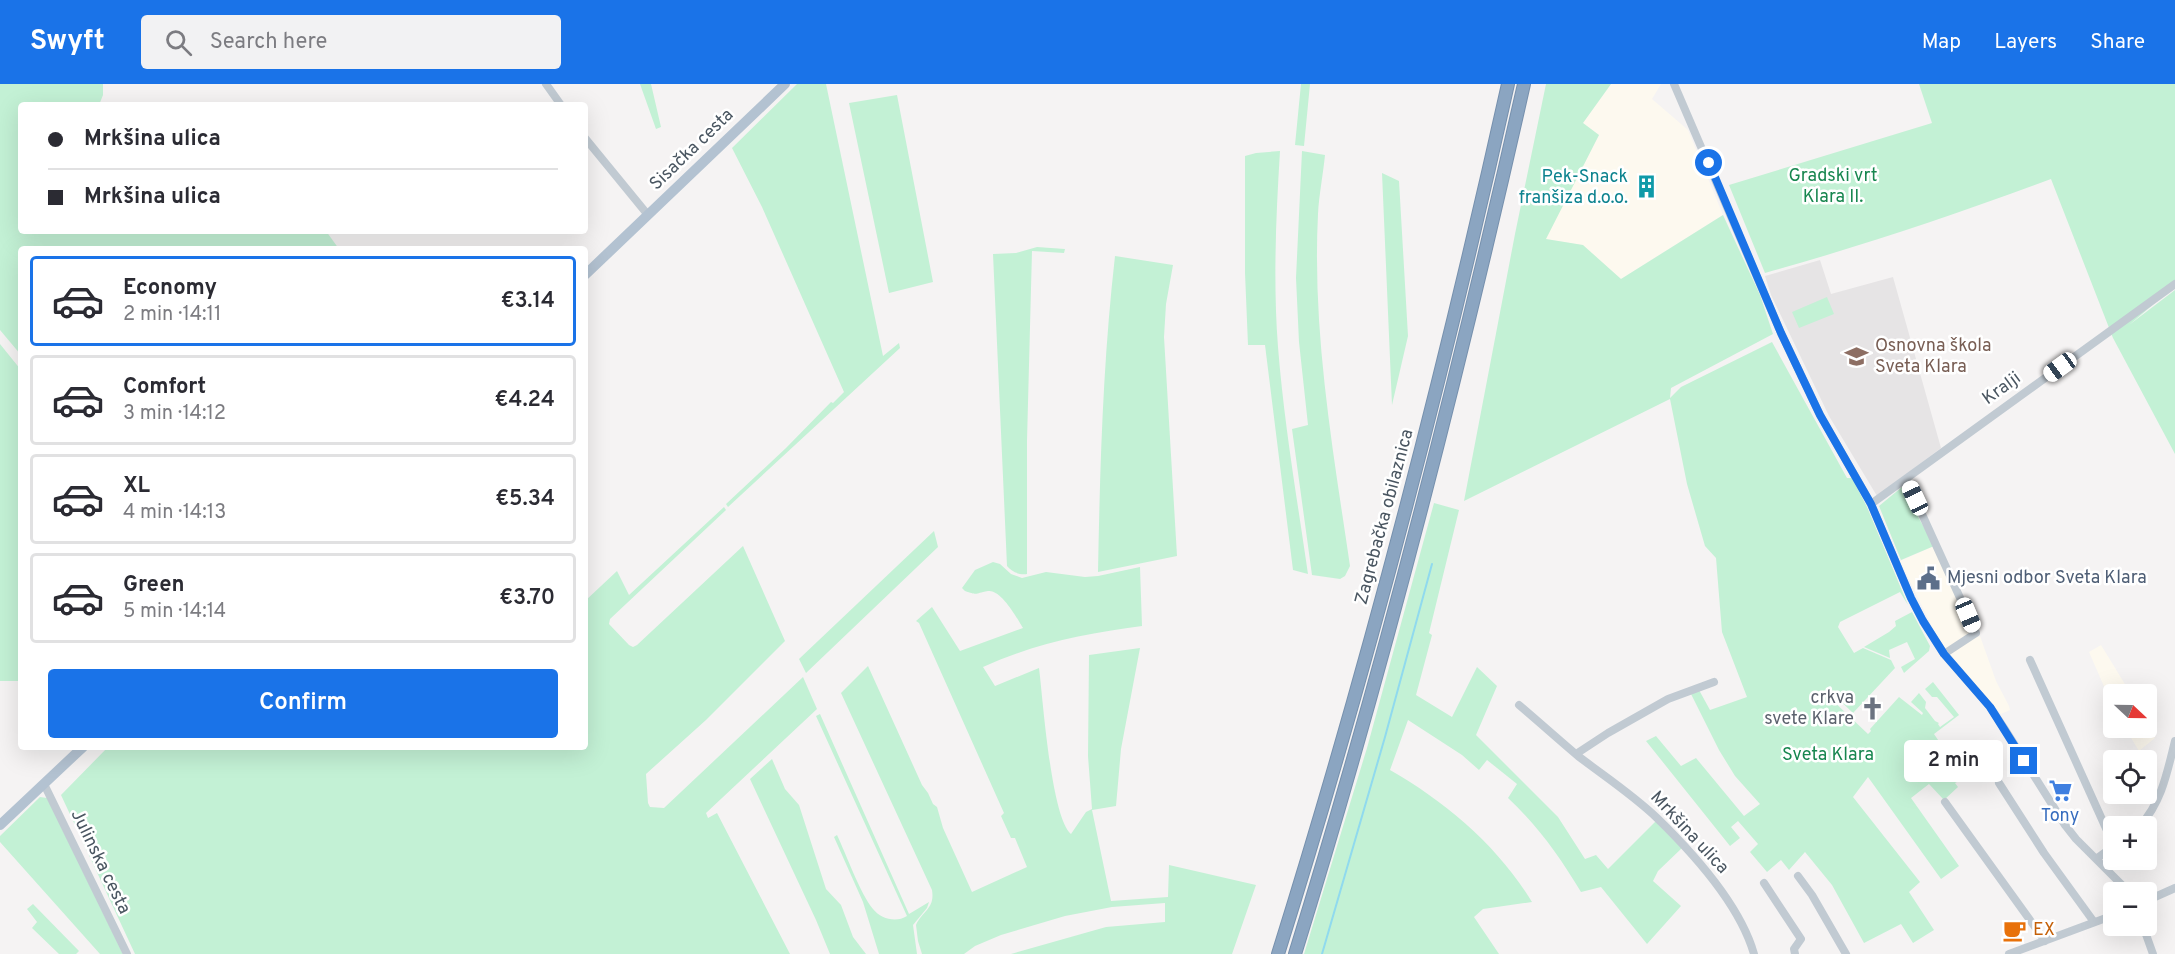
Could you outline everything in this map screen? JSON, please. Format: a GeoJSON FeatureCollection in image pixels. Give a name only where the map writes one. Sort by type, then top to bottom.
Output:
{"type":"FeatureCollection","features":[{"type":"Feature","properties":{"kind":"highway","name":"Zagrebačka obilaznica"},"geometry":{"type":"LineString","coordinates":[[1278,954],[1343,739],[1392,563],[1438,384],[1508,84]]}},
{"type":"Feature","properties":{"kind":"highway","name":"Zagrebačka obilaznica"},"geometry":{"type":"LineString","coordinates":[[1294,954],[1359,742],[1404,578],[1448,410],[1524,84]]}},
{"type":"Feature","properties":{"kind":"main road","name":"Sisačka cesta"},"geometry":{"type":"LineString","coordinates":[[588,272],[785,84]]}},
{"type":"Feature","properties":{"kind":"main road"},"geometry":{"type":"LineString","coordinates":[[0,825],[80,750]]}},
{"type":"Feature","properties":{"kind":"street"},"geometry":{"type":"LineString","coordinates":[[546,84],[559,102]]}},
{"type":"Feature","properties":{"kind":"street"},"geometry":{"type":"LineString","coordinates":[[1674,84],[1781,333],[1820,415],[1871,504],[1911,598],[1944,654],[1990,707],[2065,825],[2119,882]]}},
{"type":"Feature","properties":{"kind":"street","name":"Sisačka cesta"},"geometry":{"type":"LineString","coordinates":[[588,142],[648,215]]}},
{"type":"Feature","properties":{"kind":"street","name":"Kralji"},"geometry":{"type":"LineString","coordinates":[[1871,504],[2175,284]]}},
{"type":"Feature","properties":{"kind":"street"},"geometry":{"type":"LineString","coordinates":[[1906,479],[1976,633],[1944,654]]}},
{"type":"Feature","properties":{"kind":"street"},"geometry":{"type":"LineString","coordinates":[[2030,660],[2103,822]]}},
{"type":"Feature","properties":{"kind":"street"},"geometry":{"type":"LineString","coordinates":[[1576,754],[1668,699],[1714,682]]}},
{"type":"Feature","properties":{"kind":"street","name":"Mrkšina ulica"},"geometry":{"type":"LineString","coordinates":[[1519,705],[1576,754],[1656,817],[1695,859],[1727,899],[1750,940],[1754,954]]}},
{"type":"Feature","properties":{"kind":"street"},"geometry":{"type":"LineString","coordinates":[[2149,816],[2161,794],[2175,741]]}},
{"type":"Feature","properties":{"kind":"street"},"geometry":{"type":"LineString","coordinates":[[1999,783],[2044,853],[2094,922]]}},
{"type":"Feature","properties":{"kind":"street","name":"Julinska cesta"},"geometry":{"type":"LineString","coordinates":[[44,784],[127,954]]}},
{"type":"Feature","properties":{"kind":"street"},"geometry":{"type":"LineString","coordinates":[[1945,802],[2045,940]]}},
{"type":"Feature","properties":{"kind":"street"},"geometry":{"type":"LineString","coordinates":[[2096,859],[2103,854]]}},
{"type":"Feature","properties":{"kind":"street"},"geometry":{"type":"LineString","coordinates":[[1798,876],[1812,895],[1846,954]]}},
{"type":"Feature","properties":{"kind":"street"},"geometry":{"type":"LineString","coordinates":[[1764,883],[1801,939],[1794,949],[1795,954]]}},
{"type":"Feature","properties":{"kind":"street"},"geometry":{"type":"LineString","coordinates":[[2157,896],[2175,888]]}},
{"type":"Feature","properties":{"kind":"street"},"geometry":{"type":"LineString","coordinates":[[2009,954],[2032,950],[2045,940],[2103,919]]}},
{"type":"Feature","properties":{"kind":"street"},"geometry":{"type":"LineString","coordinates":[[2147,936],[2153,954]]}},
{"type":"Feature","properties":{"kind":"shaded area"},"geometry":{"type":"Polygon","coordinates":[[[1611,84],[1661,84],[1652,99],[1688,130],[1723,215],[1621,279],[1582,245],[1545,239],[1599,135],[1583,123],[1611,84]]]}},
{"type":"Feature","properties":{"kind":"shaded area","name":"Osnovna škola Sveta Klara"},"geometry":{"type":"Polygon","coordinates":[[[1820,260],[1831,294],[1893,277],[1941,448],[1877,496],[1829,416],[1771,295],[1765,276],[1820,260]]]}},
{"type":"Feature","properties":{"kind":"shaded area"},"geometry":{"type":"Polygon","coordinates":[[[1934,546],[1977,637],[1980,636],[1996,681],[2009,706],[2010,710],[2001,714],[1939,641],[1900,561],[1934,546]]]}},
{"type":"Feature","properties":{"kind":"shaded area"},"geometry":{"type":"Polygon","coordinates":[[[2101,645],[2125,684],[2103,684],[2089,652],[2101,645]]]}},
{"type":"Feature","properties":{"kind":"shaded area"},"geometry":{"type":"Polygon","coordinates":[[[2131,738],[2155,738],[2140,750],[2131,738]]]}},
{"type":"Feature","properties":{"kind":"green space"},"geometry":{"type":"Polygon","coordinates":[[[0,84],[103,84],[100,102],[18,102],[18,234],[328,234],[337,246],[18,246],[18,351],[0,330],[0,84]]]}},
{"type":"Feature","properties":{"kind":"green space"},"geometry":{"type":"Polygon","coordinates":[[[640,84],[651,84],[661,127],[656,129],[640,84]]]}},
{"type":"Feature","properties":{"kind":"green space"},"geometry":{"type":"Polygon","coordinates":[[[797,84],[826,84],[883,356],[899,343],[900,348],[728,507],[726,504],[844,392],[762,207],[732,148],[797,84]]]}},
{"type":"Feature","properties":{"kind":"green space"},"geometry":{"type":"Polygon","coordinates":[[[1301,84],[1310,84],[1304,146],[1295,145],[1301,84]]]}},
{"type":"Feature","properties":{"kind":"green space","name":"Sveta Klara"},"geometry":{"type":"Polygon","coordinates":[[[1546,84],[1611,84],[1583,123],[1599,135],[1546,239],[1583,245],[1621,279],[1723,215],[1760,295],[1773,334],[1671,388],[1670,398],[1681,387],[1772,342],[1847,478],[1852,478],[1867,507],[1908,605],[1900,592],[1840,622],[1838,627],[1854,653],[1863,648],[1891,660],[1895,668],[1853,713],[1833,694],[1828,696],[1868,734],[1899,697],[1922,715],[1923,713],[1911,702],[1919,693],[1926,702],[1925,708],[1940,727],[1954,717],[1937,697],[1932,697],[1925,689],[1933,682],[1959,715],[1934,734],[1959,771],[1954,775],[1959,781],[1955,783],[1958,787],[1944,800],[1929,784],[1911,798],[1959,866],[1941,879],[1868,777],[1853,797],[1920,882],[1909,892],[1934,930],[1913,943],[1901,924],[1864,943],[1832,885],[1805,852],[1789,870],[1781,860],[1767,872],[1750,852],[1758,844],[1738,821],[1731,827],[1740,838],[1730,846],[1646,741],[1656,736],[1681,766],[1696,758],[1744,816],[1760,804],[1735,776],[1719,750],[1691,694],[1699,690],[1710,710],[1747,697],[1722,632],[1716,558],[1705,546],[1687,484],[1670,399],[1464,501],[1546,84]]]}},
{"type":"Feature","properties":{"kind":"green space","name":"Gradski vrt Klara II."},"geometry":{"type":"Polygon","coordinates":[[[1919,84],[2175,84],[2175,286],[2129,325],[2175,290],[2175,454],[2113,338],[2051,179],[1909,229],[1765,273],[1729,185],[1932,123],[1919,84]]]}},
{"type":"Feature","properties":{"kind":"green space"},"geometry":{"type":"Polygon","coordinates":[[[897,95],[933,282],[889,293],[849,103],[897,95]]]}},
{"type":"Feature","properties":{"kind":"green space"},"geometry":{"type":"Polygon","coordinates":[[[1280,151],[1276,249],[1278,347],[1287,432],[1308,574],[1293,570],[1265,345],[1248,345],[1245,273],[1245,156],[1280,151]]]}},
{"type":"Feature","properties":{"kind":"green space"},"geometry":{"type":"Polygon","coordinates":[[[1302,151],[1325,155],[1318,214],[1318,302],[1325,391],[1350,566],[1345,576],[1340,579],[1312,575],[1292,429],[1308,425],[1299,342],[1296,278],[1302,151]]]}},
{"type":"Feature","properties":{"kind":"green space"},"geometry":{"type":"Polygon","coordinates":[[[1382,173],[1399,181],[1408,336],[1392,405],[1382,173]]]}},
{"type":"Feature","properties":{"kind":"green space"},"geometry":{"type":"Polygon","coordinates":[[[1037,247],[1065,249],[1064,253],[1032,251],[1027,441],[1027,574],[1024,574],[1016,573],[1007,566],[993,254],[1016,253],[1037,247]]]}},
{"type":"Feature","properties":{"kind":"green space"},"geometry":{"type":"Polygon","coordinates":[[[1115,256],[1173,265],[1166,304],[1164,337],[1177,556],[1098,572],[1103,414],[1115,256]]]}},
{"type":"Feature","properties":{"kind":"green space"},"geometry":{"type":"Polygon","coordinates":[[[1827,297],[1834,314],[1799,328],[1792,312],[1827,297]]]}},
{"type":"Feature","properties":{"kind":"green space"},"geometry":{"type":"Polygon","coordinates":[[[0,344],[18,366],[18,681],[0,681],[0,344]]]}},
{"type":"Feature","properties":{"kind":"green space"},"geometry":{"type":"Polygon","coordinates":[[[1902,487],[1934,546],[1901,560],[1879,506],[1902,487]]]}},
{"type":"Feature","properties":{"kind":"green space"},"geometry":{"type":"Polygon","coordinates":[[[1434,503],[1459,510],[1429,633],[1432,635],[1416,695],[1452,717],[1477,667],[1497,686],[1476,735],[1558,817],[1585,859],[1596,855],[1608,869],[1656,821],[1682,848],[1658,871],[1653,881],[1681,906],[1647,944],[1601,887],[1581,892],[1548,842],[1508,798],[1517,784],[1487,760],[1479,770],[1462,755],[1408,720],[1390,770],[1431,796],[1469,827],[1503,862],[1532,902],[1483,909],[1474,917],[1499,954],[1304,954],[1367,748],[1434,503]]]}},
{"type":"Feature","properties":{"kind":"green space"},"geometry":{"type":"Polygon","coordinates":[[[724,507],[726,510],[610,619],[609,624],[629,645],[633,647],[637,645],[743,546],[785,641],[706,720],[646,774],[648,803],[650,807],[664,808],[803,677],[817,709],[706,813],[708,818],[717,813],[790,954],[135,954],[61,795],[105,750],[588,750],[588,598],[617,571],[629,595],[724,507]]]}},
{"type":"Feature","properties":{"kind":"green space"},"geometry":{"type":"Polygon","coordinates":[[[934,531],[938,547],[806,673],[799,659],[934,531]]]}},
{"type":"Feature","properties":{"kind":"green space"},"geometry":{"type":"Polygon","coordinates":[[[993,562],[1000,564],[1011,574],[1022,578],[1046,572],[1085,577],[1098,576],[1140,567],[1142,626],[1061,640],[983,667],[995,686],[1039,668],[1053,782],[1064,823],[1071,834],[1086,812],[1092,809],[1088,756],[1089,655],[1140,648],[1121,749],[1116,806],[1092,810],[1111,901],[1168,897],[1169,865],[1256,885],[1232,954],[1011,954],[1106,927],[1165,922],[1165,903],[1112,907],[1065,916],[1001,935],[975,946],[964,954],[922,954],[916,925],[932,901],[932,890],[841,693],[868,666],[922,785],[937,807],[943,828],[972,892],[1027,867],[1015,838],[1011,838],[1001,816],[1004,813],[919,623],[916,621],[932,607],[960,651],[1023,628],[1008,605],[998,595],[988,591],[977,594],[962,588],[975,570],[993,562]]]}},
{"type":"Feature","properties":{"kind":"green space"},"geometry":{"type":"Polygon","coordinates":[[[1912,612],[1930,646],[1929,651],[1904,673],[1901,667],[1915,659],[1907,642],[1889,650],[1890,658],[1864,647],[1889,632],[1896,626],[1895,621],[1912,612]]]}},
{"type":"Feature","properties":{"kind":"green space"},"geometry":{"type":"Polygon","coordinates":[[[820,714],[909,914],[929,902],[913,925],[917,954],[879,954],[863,902],[834,837],[837,835],[868,903],[873,909],[889,919],[907,916],[816,716],[820,714]]]}},
{"type":"Feature","properties":{"kind":"green space"},"geometry":{"type":"Polygon","coordinates":[[[772,759],[785,789],[799,805],[826,889],[841,905],[853,937],[866,954],[830,954],[750,779],[772,759]]]}},
{"type":"Feature","properties":{"kind":"green space"},"geometry":{"type":"Polygon","coordinates":[[[40,797],[47,798],[123,954],[100,954],[0,842],[0,836],[40,797]]]}},
{"type":"Feature","properties":{"kind":"green space"},"geometry":{"type":"Polygon","coordinates":[[[33,904],[79,951],[76,954],[59,954],[32,928],[37,922],[27,909],[33,904]]]}},
{"type":"Feature","properties":{"kind":"waterway"},"geometry":{"type":"LineString","coordinates":[[1322,954],[1432,564]]}},
{"type":"Feature","properties":{"kind":"place","name":"Pek-Snack franšiza d.o.o."},"geometry":{"type":"Point","coordinates":[1646,187]}},
{"type":"Feature","properties":{"kind":"place","name":"Osnovna škola Sveta Klara"},"geometry":{"type":"Point","coordinates":[1857,356]}},
{"type":"Feature","properties":{"kind":"place","name":"Mjesni odbor Sveta Klara"},"geometry":{"type":"Point","coordinates":[1929,578]}},
{"type":"Feature","properties":{"kind":"place","name":"crkva svete Klare"},"geometry":{"type":"Point","coordinates":[1872,708]}},
{"type":"Feature","properties":{"kind":"place","name":"Tony"},"geometry":{"type":"Point","coordinates":[2060,790]}},
{"type":"Feature","properties":{"kind":"place","name":"EX"},"geometry":{"type":"Point","coordinates":[2015,930]}},
{"type":"Feature","properties":{"kind":"route"},"geometry":{"type":"LineString","coordinates":[[1709,163],[1781,333],[1820,415],[1871,504],[1923,621],[1944,654],[1990,707],[2024,761]]}}]}
